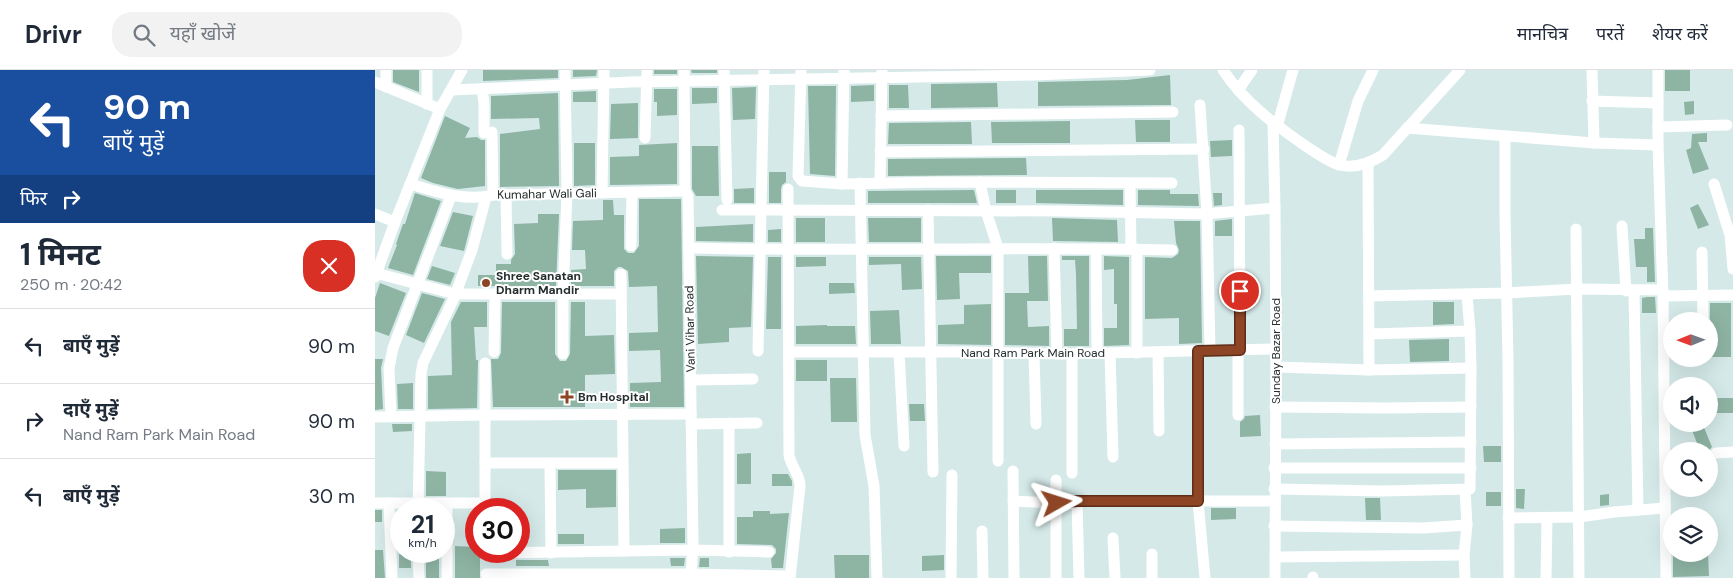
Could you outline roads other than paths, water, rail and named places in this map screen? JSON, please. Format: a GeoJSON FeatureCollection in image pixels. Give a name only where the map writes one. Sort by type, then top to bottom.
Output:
{"type":"FeatureCollection","features":[{"type":"Feature","properties":{"kind":"street"},"geometry":{"type":"LineString","coordinates":[[386,70],[380,84],[440,109]]}},
{"type":"Feature","properties":{"kind":"street"},"geometry":{"type":"LineString","coordinates":[[427,70],[427,104]]}},
{"type":"Feature","properties":{"kind":"street"},"geometry":{"type":"LineString","coordinates":[[462,70],[440,109],[376,275],[455,294],[621,294]]}},
{"type":"Feature","properties":{"kind":"street"},"geometry":{"type":"LineString","coordinates":[[563,354],[567,194],[565,70]]}},
{"type":"Feature","properties":{"kind":"street"},"geometry":{"type":"LineString","coordinates":[[602,193],[604,70]]}},
{"type":"Feature","properties":{"kind":"street"},"geometry":{"type":"LineString","coordinates":[[452,90],[604,84],[647,76],[1150,70]]}},
{"type":"Feature","properties":{"kind":"street"},"geometry":{"type":"LineString","coordinates":[[1223,70],[1238,90],[1275,125],[1325,159],[1339,165],[1356,166],[1369,163],[1383,155],[1460,70]]}},
{"type":"Feature","properties":{"kind":"street"},"geometry":{"type":"LineString","coordinates":[[1238,90],[1252,70]]}},
{"type":"Feature","properties":{"kind":"street","name":"Sunday Bazar Road"},"geometry":{"type":"LineString","coordinates":[[1275,578],[1275,125],[1293,70]]}},
{"type":"Feature","properties":{"kind":"street"},"geometry":{"type":"LineString","coordinates":[[1339,165],[1358,101],[1373,70]]}},
{"type":"Feature","properties":{"kind":"street"},"geometry":{"type":"LineString","coordinates":[[1592,70],[1593,143]]}},
{"type":"Feature","properties":{"kind":"street"},"geometry":{"type":"LineString","coordinates":[[1658,70],[1658,144],[1664,312]]}},
{"type":"Feature","properties":{"kind":"street"},"geometry":{"type":"LineString","coordinates":[[801,74],[799,179],[805,182],[842,184],[980,182],[1172,183]]}},
{"type":"Feature","properties":{"kind":"street"},"geometry":{"type":"LineString","coordinates":[[842,184],[844,74]]}},
{"type":"Feature","properties":{"kind":"street"},"geometry":{"type":"LineString","coordinates":[[880,183],[882,74]]}},
{"type":"Feature","properties":{"kind":"street"},"geometry":{"type":"LineString","coordinates":[[724,75],[725,205],[788,210],[1207,214],[1275,208]]}},
{"type":"Feature","properties":{"kind":"street"},"geometry":{"type":"LineString","coordinates":[[758,351],[759,209],[763,75]]}},
{"type":"Feature","properties":{"kind":"street"},"geometry":{"type":"LineString","coordinates":[[645,138],[647,76]]}},
{"type":"Feature","properties":{"kind":"street","name":"Vani Vihar Road"},"geometry":{"type":"LineString","coordinates":[[684,76],[685,191],[688,196],[691,380],[693,550],[691,576]]}},
{"type":"Feature","properties":{"kind":"street"},"geometry":{"type":"LineString","coordinates":[[418,498],[419,416],[423,363],[455,294],[490,196],[488,132],[482,89]]}},
{"type":"Feature","properties":{"kind":"street"},"geometry":{"type":"LineString","coordinates":[[1593,101],[1658,102]]}},
{"type":"Feature","properties":{"kind":"street"},"geometry":{"type":"LineString","coordinates":[[1200,105],[1207,214],[1198,501],[1205,578]]}},
{"type":"Feature","properties":{"kind":"street"},"geometry":{"type":"LineString","coordinates":[[881,116],[1173,112]]}},
{"type":"Feature","properties":{"kind":"street"},"geometry":{"type":"LineString","coordinates":[[1659,127],[1727,125]]}},
{"type":"Feature","properties":{"kind":"street"},"geometry":{"type":"LineString","coordinates":[[1407,128],[1593,143],[1658,144]]}},
{"type":"Feature","properties":{"kind":"street"},"geometry":{"type":"LineString","coordinates":[[1238,415],[1239,130]]}},
{"type":"Feature","properties":{"kind":"street"},"geometry":{"type":"LineString","coordinates":[[1505,136],[1509,578]]}},
{"type":"Feature","properties":{"kind":"street"},"geometry":{"type":"LineString","coordinates":[[880,152],[1204,149]]}},
{"type":"Feature","properties":{"kind":"street"},"geometry":{"type":"LineString","coordinates":[[1369,163],[1369,370]]}},
{"type":"Feature","properties":{"kind":"street"},"geometry":{"type":"LineString","coordinates":[[980,182],[986,211],[998,248],[998,461]]}},
{"type":"Feature","properties":{"kind":"street","name":"Kumahar Wali Gali"},"geometry":{"type":"LineString","coordinates":[[410,184],[451,196],[685,191]]}},
{"type":"Feature","properties":{"kind":"street"},"geometry":{"type":"LineString","coordinates":[[861,184],[865,435],[874,486],[877,578]]}},
{"type":"Feature","properties":{"kind":"street"},"geometry":{"type":"LineString","coordinates":[[1130,184],[1137,352]]}},
{"type":"Feature","properties":{"kind":"street"},"geometry":{"type":"LineString","coordinates":[[1713,184],[1730,235],[1733,269]]}},
{"type":"Feature","properties":{"kind":"street"},"geometry":{"type":"LineString","coordinates":[[486,563],[487,576],[790,577],[800,480],[790,462],[789,455],[788,189]]}},
{"type":"Feature","properties":{"kind":"street"},"geometry":{"type":"LineString","coordinates":[[631,246],[632,192]]}},
{"type":"Feature","properties":{"kind":"street"},"geometry":{"type":"LineString","coordinates":[[506,195],[507,254]]}},
{"type":"Feature","properties":{"kind":"street"},"geometry":{"type":"LineString","coordinates":[[391,417],[390,358],[451,196]]}},
{"type":"Feature","properties":{"kind":"street"},"geometry":{"type":"LineString","coordinates":[[929,210],[933,472]]}},
{"type":"Feature","properties":{"kind":"street"},"geometry":{"type":"LineString","coordinates":[[375,214],[395,222]]}},
{"type":"Feature","properties":{"kind":"street"},"geometry":{"type":"LineString","coordinates":[[1622,226],[1630,291],[1638,510]]}},
{"type":"Feature","properties":{"kind":"street"},"geometry":{"type":"LineString","coordinates":[[1576,229],[1579,578]]}},
{"type":"Feature","properties":{"kind":"street"},"geometry":{"type":"LineString","coordinates":[[689,248],[788,250],[998,248],[1172,250]]}},
{"type":"Feature","properties":{"kind":"street"},"geometry":{"type":"LineString","coordinates":[[1054,248],[1057,354]]}},
{"type":"Feature","properties":{"kind":"street"},"geometry":{"type":"LineString","coordinates":[[1096,249],[1097,353]]}},
{"type":"Feature","properties":{"kind":"street"},"geometry":{"type":"LineString","coordinates":[[1702,252],[1703,312]]}},
{"type":"Feature","properties":{"kind":"street"},"geometry":{"type":"LineString","coordinates":[[621,274],[624,551]]}},
{"type":"Feature","properties":{"kind":"street"},"geometry":{"type":"LineString","coordinates":[[1369,296],[1506,293],[1577,289],[1702,296],[1733,295]]}},
{"type":"Feature","properties":{"kind":"street"},"geometry":{"type":"LineString","coordinates":[[494,352],[495,294]]}},
{"type":"Feature","properties":{"kind":"street"},"geometry":{"type":"LineString","coordinates":[[1013,502],[1198,501],[1274,495],[1465,490],[1470,488],[1471,368],[1467,294]]}},
{"type":"Feature","properties":{"kind":"street"},"geometry":{"type":"LineString","coordinates":[[1369,334],[1470,331]]}},
{"type":"Feature","properties":{"kind":"street","name":"Nand Ram Park Main Road"},"geometry":{"type":"LineString","coordinates":[[789,352],[1072,354],[1276,350]]}},
{"type":"Feature","properties":{"kind":"street"},"geometry":{"type":"LineString","coordinates":[[899,352],[904,446]]}},
{"type":"Feature","properties":{"kind":"street"},"geometry":{"type":"LineString","coordinates":[[1158,352],[1159,431]]}},
{"type":"Feature","properties":{"kind":"street"},"geometry":{"type":"LineString","coordinates":[[1110,353],[1113,457]]}},
{"type":"Feature","properties":{"kind":"street"},"geometry":{"type":"LineString","coordinates":[[1033,354],[1036,424]]}},
{"type":"Feature","properties":{"kind":"street"},"geometry":{"type":"LineString","coordinates":[[1072,354],[1073,473]]}},
{"type":"Feature","properties":{"kind":"street"},"geometry":{"type":"LineString","coordinates":[[485,363],[485,498]]}},
{"type":"Feature","properties":{"kind":"street"},"geometry":{"type":"LineString","coordinates":[[1276,367],[1369,370],[1471,368]]}},
{"type":"Feature","properties":{"kind":"street"},"geometry":{"type":"LineString","coordinates":[[1665,507],[1667,368]]}},
{"type":"Feature","properties":{"kind":"street"},"geometry":{"type":"LineString","coordinates":[[691,380],[753,379]]}},
{"type":"Feature","properties":{"kind":"street"},"geometry":{"type":"LineString","coordinates":[[1275,407],[1471,407]]}},
{"type":"Feature","properties":{"kind":"street"},"geometry":{"type":"LineString","coordinates":[[375,417],[623,414],[729,423],[757,423]]}},
{"type":"Feature","properties":{"kind":"street"},"geometry":{"type":"LineString","coordinates":[[729,423],[729,552]]}},
{"type":"Feature","properties":{"kind":"street"},"geometry":{"type":"LineString","coordinates":[[1275,444],[1471,442]]}},
{"type":"Feature","properties":{"kind":"street"},"geometry":{"type":"LineString","coordinates":[[1718,453],[1733,452]]}},
{"type":"Feature","properties":{"kind":"street"},"geometry":{"type":"LineString","coordinates":[[485,463],[623,463]]}},
{"type":"Feature","properties":{"kind":"street"},"geometry":{"type":"LineString","coordinates":[[550,463],[551,553]]}},
{"type":"Feature","properties":{"kind":"street"},"geometry":{"type":"LineString","coordinates":[[1275,468],[1471,468]]}},
{"type":"Feature","properties":{"kind":"street"},"geometry":{"type":"LineString","coordinates":[[1013,471],[1014,578]]}},
{"type":"Feature","properties":{"kind":"street"},"geometry":{"type":"LineString","coordinates":[[951,578],[952,475]]}},
{"type":"Feature","properties":{"kind":"street"},"geometry":{"type":"LineString","coordinates":[[1056,480],[1056,578]]}},
{"type":"Feature","properties":{"kind":"street"},"geometry":{"type":"LineString","coordinates":[[1465,490],[1467,525],[1464,555],[1465,578]]}},
{"type":"Feature","properties":{"kind":"street"},"geometry":{"type":"LineString","coordinates":[[1077,501],[1079,578]]}},
{"type":"Feature","properties":{"kind":"street"},"geometry":{"type":"LineString","coordinates":[[375,503],[389,503],[391,578]]}},
{"type":"Feature","properties":{"kind":"street"},"geometry":{"type":"LineString","coordinates":[[1509,518],[1579,518],[1663,508]]}},
{"type":"Feature","properties":{"kind":"street"},"geometry":{"type":"LineString","coordinates":[[1546,578],[1547,518]]}},
{"type":"Feature","properties":{"kind":"street"},"geometry":{"type":"LineString","coordinates":[[1274,526],[1423,528],[1467,525]]}},
{"type":"Feature","properties":{"kind":"street"},"geometry":{"type":"LineString","coordinates":[[982,531],[983,578]]}},
{"type":"Feature","properties":{"kind":"street"},"geometry":{"type":"LineString","coordinates":[[1113,538],[1115,578]]}},
{"type":"Feature","properties":{"kind":"street"},"geometry":{"type":"LineString","coordinates":[[530,553],[693,550],[769,552]]}},
{"type":"Feature","properties":{"kind":"street"},"geometry":{"type":"LineString","coordinates":[[1152,554],[1152,578]]}},
{"type":"Feature","properties":{"kind":"street"},"geometry":{"type":"LineString","coordinates":[[1275,557],[1464,555]]}},
{"type":"Feature","properties":{"kind":"street"},"geometry":{"type":"LineString","coordinates":[[1666,562],[1666,578]]}},
{"type":"Feature","properties":{"kind":"street"},"geometry":{"type":"LineString","coordinates":[[418,563],[419,578]]}},
{"type":"Feature","properties":{"kind":"street"},"geometry":{"type":"LineString","coordinates":[[447,563],[447,578]]}},
{"type":"Feature","properties":{"kind":"place","name":"Shree Sanatan Dharm Mandir"},"geometry":{"type":"Point","coordinates":[486,283]}},
{"type":"Feature","properties":{"kind":"place","name":"Bm Hospital"},"geometry":{"type":"Point","coordinates":[567,397]}}]}
